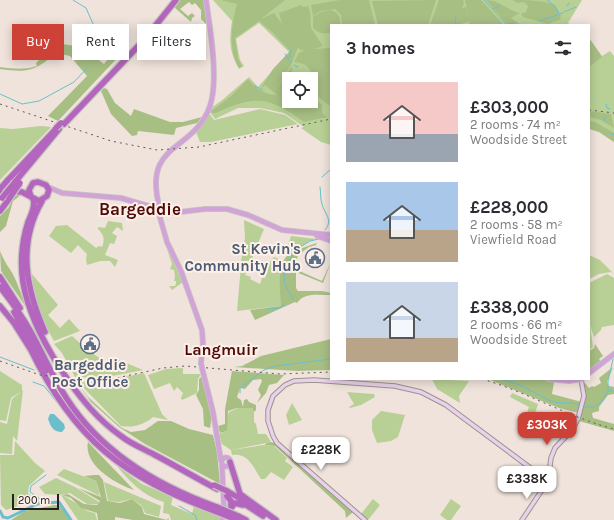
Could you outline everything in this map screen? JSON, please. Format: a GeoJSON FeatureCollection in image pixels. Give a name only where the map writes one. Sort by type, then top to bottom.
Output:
{"type":"FeatureCollection","features":[{"type":"Feature","properties":{"kind":"highway"},"geometry":{"type":"LineString","coordinates":[[0,211],[3,199],[13,183],[62,123],[140,39],[173,0]]}},
{"type":"Feature","properties":{"kind":"highway"},"geometry":{"type":"LineString","coordinates":[[62,123],[143,40],[176,0]]}},
{"type":"Feature","properties":{"kind":"highway"},"geometry":{"type":"LineString","coordinates":[[0,188],[13,183]]}},
{"type":"Feature","properties":{"kind":"highway"},"geometry":{"type":"LineString","coordinates":[[0,188],[13,183],[27,189],[30,188]]}},
{"type":"Feature","properties":{"kind":"highway"},"geometry":{"type":"LineString","coordinates":[[270,520],[227,493],[215,484],[135,441],[108,422],[84,396],[53,350],[32,300],[28,283],[28,239],[42,200],[47,196],[48,187],[44,183],[33,183],[30,188],[34,205],[27,226],[22,251],[23,283],[36,323],[50,352],[88,407],[112,430],[134,444],[227,493],[275,520]]}},
{"type":"Feature","properties":{"kind":"highway"},"geometry":{"type":"LineString","coordinates":[[0,188],[22,192],[32,198],[42,200]]}},
{"type":"Feature","properties":{"kind":"highway"},"geometry":{"type":"LineString","coordinates":[[0,277],[32,330],[41,352]]}},
{"type":"Feature","properties":{"kind":"highway"},"geometry":{"type":"LineString","coordinates":[[0,287],[25,321],[67,399],[86,424],[111,449],[143,473],[177,492],[217,510]]}},
{"type":"Feature","properties":{"kind":"highway"},"geometry":{"type":"LineString","coordinates":[[8,290],[32,328],[59,383],[86,424]]}},
{"type":"Feature","properties":{"kind":"highway"},"geometry":{"type":"LineString","coordinates":[[0,292],[22,325],[60,399]]}},
{"type":"Feature","properties":{"kind":"highway"},"geometry":{"type":"LineString","coordinates":[[0,306],[14,323],[60,399],[87,433],[122,465]]}},
{"type":"Feature","properties":{"kind":"highway"},"geometry":{"type":"LineString","coordinates":[[30,348],[44,377],[71,417],[98,446],[122,465],[165,491],[246,520]]}},
{"type":"Feature","properties":{"kind":"highway"},"geometry":{"type":"LineString","coordinates":[[225,463],[233,471],[238,490],[243,497],[275,520]]}},
{"type":"Feature","properties":{"kind":"highway"},"geometry":{"type":"LineString","coordinates":[[227,493],[233,487],[235,479]]}},
{"type":"Feature","properties":{"kind":"highway"},"geometry":{"type":"LineString","coordinates":[[227,493],[231,499],[232,508],[230,520]]}},
{"type":"Feature","properties":{"kind":"highway"},"geometry":{"type":"LineString","coordinates":[[232,508],[234,504],[239,503],[270,520]]}},
{"type":"Feature","properties":{"kind":"main road"},"geometry":{"type":"LineString","coordinates":[[206,0],[211,34],[213,82],[211,102],[201,123],[167,155],[158,168],[155,182],[162,227],[168,245],[181,271],[202,330],[203,344],[201,363],[213,412],[220,451],[225,463],[222,473],[224,509],[222,520]]}},
{"type":"Feature","properties":{"kind":"main road"},"geometry":{"type":"LineString","coordinates":[[48,187],[62,193],[121,198],[152,208],[161,213]]}},
{"type":"Feature","properties":{"kind":"main road"},"geometry":{"type":"LineString","coordinates":[[47,196],[54,194],[122,200],[161,213],[222,209],[248,215],[282,230],[329,238]]}},
{"type":"Feature","properties":{"kind":"main road"},"geometry":{"type":"LineString","coordinates":[[157,197],[157,203],[161,213]]}},
{"type":"Feature","properties":{"kind":"main road"},"geometry":{"type":"LineString","coordinates":[[152,208],[157,203]]}},
{"type":"Feature","properties":{"kind":"main road"},"geometry":{"type":"LineString","coordinates":[[590,373],[614,354]]}},
{"type":"Feature","properties":{"kind":"main road"},"geometry":{"type":"LineString","coordinates":[[559,380],[575,380]]}},
{"type":"Feature","properties":{"kind":"street"},"geometry":{"type":"LineString","coordinates":[[365,520],[277,443],[273,436],[268,421],[269,405],[277,391],[290,383],[306,380],[399,386],[421,392],[440,401],[548,481]]}},
{"type":"Feature","properties":{"kind":"street"},"geometry":{"type":"LineString","coordinates":[[522,520],[548,481],[553,452],[574,427],[583,403],[584,389],[581,380]]}},
{"type":"Feature","properties":{"kind":"street"},"geometry":{"type":"LineString","coordinates":[[533,469],[550,475]]}},
{"type":"Feature","properties":{"kind":"green space"},"geometry":{"type":"Polygon","coordinates":[[[179,0],[205,0],[208,20],[206,24],[201,19],[201,10],[195,3],[192,5],[189,2],[180,9],[188,16],[192,13],[195,16],[192,18],[191,22],[174,7],[179,0]]]}},
{"type":"Feature","properties":{"kind":"green space"},"geometry":{"type":"Polygon","coordinates":[[[213,0],[582,0],[568,23],[570,24],[330,24],[330,145],[321,142],[301,128],[304,127],[284,113],[260,108],[238,108],[215,119],[210,112],[211,108],[249,77],[258,87],[289,52],[259,23],[236,39],[240,60],[244,66],[239,69],[233,57],[230,34],[232,21],[213,0]]]}},
{"type":"Feature","properties":{"kind":"green space"},"geometry":{"type":"Polygon","coordinates":[[[221,0],[285,0],[261,19],[274,13],[282,24],[279,13],[301,5],[303,7],[308,6],[310,11],[311,28],[323,46],[314,49],[330,48],[330,105],[318,96],[318,72],[311,72],[305,65],[294,62],[299,53],[305,50],[300,50],[298,47],[291,65],[286,72],[282,72],[282,79],[274,91],[282,80],[282,108],[262,101],[252,101],[241,103],[216,113],[212,113],[211,111],[230,97],[248,79],[268,94],[277,95],[265,85],[261,88],[273,69],[290,51],[259,21],[235,38],[238,59],[242,66],[239,68],[232,45],[233,21],[237,4],[221,0]]]}},
{"type":"Feature","properties":{"kind":"green space"},"geometry":{"type":"Polygon","coordinates":[[[340,0],[369,0],[375,24],[342,24],[341,15],[335,9],[321,11],[313,16],[311,5],[340,0]]]}},
{"type":"Feature","properties":{"kind":"green space"},"geometry":{"type":"Polygon","coordinates":[[[436,0],[428,24],[378,24],[372,1],[436,0]]]}},
{"type":"Feature","properties":{"kind":"green space"},"geometry":{"type":"Polygon","coordinates":[[[439,0],[463,0],[464,3],[462,8],[466,7],[469,19],[465,0],[481,0],[503,24],[469,24],[470,21],[461,24],[430,24],[439,0]]]}},
{"type":"Feature","properties":{"kind":"green space"},"geometry":{"type":"Polygon","coordinates":[[[486,0],[499,3],[520,13],[511,18],[520,24],[507,24],[486,0]]]}},
{"type":"Feature","properties":{"kind":"green space"},"geometry":{"type":"Polygon","coordinates":[[[513,0],[529,0],[550,3],[554,5],[560,15],[562,15],[560,16],[561,19],[548,24],[523,17],[521,14],[526,12],[528,6],[524,2],[517,3],[513,0]]]}},
{"type":"Feature","properties":{"kind":"green space"},"geometry":{"type":"Polygon","coordinates":[[[330,10],[335,12],[340,19],[340,24],[330,24],[330,32],[328,33],[321,33],[317,31],[313,28],[313,17],[321,12],[330,10]]]}},
{"type":"Feature","properties":{"kind":"green space"},"geometry":{"type":"Polygon","coordinates":[[[590,39],[602,56],[610,51],[614,56],[614,142],[590,124],[590,39]]]}},
{"type":"Feature","properties":{"kind":"green space"},"geometry":{"type":"Polygon","coordinates":[[[590,39],[602,57],[590,66],[590,39]]]}},
{"type":"Feature","properties":{"kind":"green space"},"geometry":{"type":"Polygon","coordinates":[[[64,45],[72,46],[72,58],[70,56],[64,55],[64,45]]]}},
{"type":"Feature","properties":{"kind":"green space"},"geometry":{"type":"Polygon","coordinates":[[[39,60],[47,60],[37,67],[31,69],[18,71],[0,69],[0,67],[19,69],[28,68],[37,66],[36,63],[39,60]]]}},
{"type":"Feature","properties":{"kind":"green space"},"geometry":{"type":"Polygon","coordinates":[[[73,60],[99,60],[104,64],[107,60],[115,60],[58,121],[48,116],[87,76],[73,60]]]}},
{"type":"Feature","properties":{"kind":"green space"},"geometry":{"type":"Polygon","coordinates":[[[292,66],[292,72],[288,72],[292,66]]]}},
{"type":"Feature","properties":{"kind":"green space"},"geometry":{"type":"Polygon","coordinates":[[[104,88],[107,89],[115,103],[131,116],[134,109],[170,122],[183,122],[202,117],[197,123],[176,128],[174,135],[138,131],[137,135],[132,136],[111,114],[101,91],[104,88]]]}},
{"type":"Feature","properties":{"kind":"green space"},"geometry":{"type":"Polygon","coordinates":[[[318,102],[322,105],[322,113],[327,117],[304,122],[283,108],[318,108],[318,102]]]}},
{"type":"Feature","properties":{"kind":"green space"},"geometry":{"type":"Polygon","coordinates":[[[260,109],[285,115],[298,124],[211,142],[200,142],[196,132],[209,113],[214,120],[260,109]]]}},
{"type":"Feature","properties":{"kind":"green space"},"geometry":{"type":"Polygon","coordinates":[[[590,111],[611,114],[614,128],[601,120],[590,117],[590,111]]]}},
{"type":"Feature","properties":{"kind":"green space"},"geometry":{"type":"Polygon","coordinates":[[[590,121],[595,122],[614,133],[614,142],[599,132],[590,129],[590,121]]]}},
{"type":"Feature","properties":{"kind":"green space"},"geometry":{"type":"Polygon","coordinates":[[[41,126],[51,127],[0,180],[0,128],[13,129],[41,126]]]}},
{"type":"Feature","properties":{"kind":"green space"},"geometry":{"type":"Polygon","coordinates":[[[14,194],[21,195],[13,201],[6,226],[0,232],[0,216],[9,207],[14,194]]]}},
{"type":"Feature","properties":{"kind":"green space"},"geometry":{"type":"Polygon","coordinates":[[[244,220],[264,229],[251,261],[241,261],[245,238],[244,220]]]}},
{"type":"Feature","properties":{"kind":"green space"},"geometry":{"type":"Polygon","coordinates":[[[108,221],[122,223],[123,231],[117,227],[112,233],[117,236],[114,244],[110,243],[105,255],[118,260],[115,267],[110,261],[100,261],[87,265],[87,254],[78,245],[71,253],[49,236],[56,226],[67,225],[96,248],[99,246],[102,247],[103,237],[98,227],[105,228],[108,221]]]}},
{"type":"Feature","properties":{"kind":"green space"},"geometry":{"type":"Polygon","coordinates":[[[291,236],[317,239],[309,241],[290,255],[286,252],[291,236]]]}},
{"type":"Feature","properties":{"kind":"green space"},"geometry":{"type":"Polygon","coordinates":[[[317,243],[298,255],[296,263],[297,270],[322,281],[330,265],[323,283],[296,272],[296,288],[298,291],[322,291],[330,293],[330,295],[304,297],[297,303],[295,302],[255,320],[250,310],[281,306],[280,274],[283,262],[291,253],[317,243]]]}},
{"type":"Feature","properties":{"kind":"green space"},"geometry":{"type":"Polygon","coordinates":[[[166,246],[183,282],[172,290],[169,286],[175,286],[176,281],[174,281],[174,270],[170,269],[172,264],[166,246]]]}},
{"type":"Feature","properties":{"kind":"green space"},"geometry":{"type":"Polygon","coordinates":[[[0,251],[19,287],[26,307],[1,271],[0,251]]]}},
{"type":"Feature","properties":{"kind":"green space"},"geometry":{"type":"Polygon","coordinates":[[[590,255],[600,260],[614,274],[611,272],[599,274],[590,278],[590,255]]]}},
{"type":"Feature","properties":{"kind":"green space"},"geometry":{"type":"Polygon","coordinates":[[[274,257],[279,259],[277,265],[282,268],[280,272],[281,306],[237,311],[241,265],[250,263],[245,275],[251,277],[250,279],[260,284],[262,278],[265,278],[269,263],[274,257]]]}},
{"type":"Feature","properties":{"kind":"green space"},"geometry":{"type":"Polygon","coordinates":[[[32,274],[58,305],[48,315],[60,328],[69,319],[80,331],[54,341],[38,308],[32,283],[32,274]]]}},
{"type":"Feature","properties":{"kind":"green space"},"geometry":{"type":"Polygon","coordinates":[[[607,274],[614,278],[614,325],[602,327],[594,337],[590,325],[590,282],[607,274]]]}},
{"type":"Feature","properties":{"kind":"green space"},"geometry":{"type":"Polygon","coordinates":[[[590,325],[593,347],[590,349],[590,325]]]}},
{"type":"Feature","properties":{"kind":"green space"},"geometry":{"type":"Polygon","coordinates":[[[72,336],[89,351],[113,367],[119,360],[143,370],[102,378],[75,377],[62,353],[54,344],[72,336]]]}},
{"type":"Feature","properties":{"kind":"green space"},"geometry":{"type":"Polygon","coordinates":[[[330,339],[330,370],[297,371],[234,367],[242,366],[261,356],[330,339]]]}},
{"type":"Feature","properties":{"kind":"green space"},"geometry":{"type":"Polygon","coordinates":[[[595,344],[603,356],[599,359],[601,362],[590,369],[590,350],[594,348],[595,344]]]}},
{"type":"Feature","properties":{"kind":"green space"},"geometry":{"type":"Polygon","coordinates":[[[613,367],[607,382],[609,386],[614,387],[614,394],[608,395],[599,407],[599,411],[592,413],[593,418],[614,424],[614,431],[579,421],[586,397],[584,384],[585,383],[589,388],[601,383],[599,378],[613,367]]]}},
{"type":"Feature","properties":{"kind":"green space"},"geometry":{"type":"Polygon","coordinates":[[[183,368],[183,374],[201,374],[198,379],[197,393],[182,400],[181,398],[183,393],[177,387],[174,391],[170,383],[154,389],[148,375],[166,369],[183,368]]]}},
{"type":"Feature","properties":{"kind":"green space"},"geometry":{"type":"Polygon","coordinates":[[[0,371],[22,385],[22,391],[11,398],[6,421],[0,420],[0,371]]]}},
{"type":"Feature","properties":{"kind":"green space"},"geometry":{"type":"Polygon","coordinates":[[[232,371],[284,375],[277,383],[269,385],[266,393],[257,403],[261,395],[258,390],[262,381],[261,379],[253,380],[245,389],[240,388],[237,397],[241,400],[243,407],[244,400],[247,399],[249,402],[256,405],[256,410],[254,412],[252,408],[237,408],[228,411],[227,431],[220,433],[218,426],[225,424],[225,409],[232,371]]]}},
{"type":"Feature","properties":{"kind":"green space"},"geometry":{"type":"Polygon","coordinates":[[[144,373],[162,414],[168,420],[153,417],[138,425],[129,427],[121,426],[78,382],[106,381],[144,373]]]}},
{"type":"Feature","properties":{"kind":"green space"},"geometry":{"type":"Polygon","coordinates":[[[202,376],[210,409],[210,428],[204,426],[203,409],[196,395],[199,390],[199,379],[202,376]]]}},
{"type":"Feature","properties":{"kind":"green space"},"geometry":{"type":"Polygon","coordinates":[[[432,380],[469,381],[459,396],[460,403],[437,389],[432,380]]]}},
{"type":"Feature","properties":{"kind":"green space"},"geometry":{"type":"Polygon","coordinates":[[[490,380],[545,380],[554,382],[552,394],[582,402],[579,413],[559,408],[490,380]]]}},
{"type":"Feature","properties":{"kind":"green space"},"geometry":{"type":"Polygon","coordinates":[[[76,381],[88,397],[122,428],[131,432],[145,430],[158,421],[171,421],[189,429],[213,435],[217,452],[220,484],[145,444],[119,427],[91,402],[76,381]]]}},
{"type":"Feature","properties":{"kind":"green space"},"geometry":{"type":"Polygon","coordinates":[[[23,390],[17,441],[13,436],[12,454],[0,453],[0,422],[7,424],[12,399],[23,390]]]}},
{"type":"Feature","properties":{"kind":"green space"},"geometry":{"type":"Polygon","coordinates":[[[347,392],[374,394],[375,397],[361,405],[350,408],[349,407],[354,404],[347,392]]]}},
{"type":"Feature","properties":{"kind":"green space"},"geometry":{"type":"Polygon","coordinates":[[[512,393],[538,404],[534,417],[527,413],[529,407],[510,397],[512,393]]]}},
{"type":"Feature","properties":{"kind":"green space"},"geometry":{"type":"Polygon","coordinates":[[[292,403],[302,420],[289,425],[286,415],[292,403]]]}},
{"type":"Feature","properties":{"kind":"green space"},"geometry":{"type":"Polygon","coordinates":[[[238,408],[252,408],[258,434],[266,434],[271,442],[232,450],[263,445],[274,446],[287,458],[285,461],[293,467],[284,480],[271,472],[265,479],[261,479],[247,459],[243,456],[232,455],[231,450],[222,444],[219,434],[227,431],[227,417],[229,412],[238,408]]]}},
{"type":"Feature","properties":{"kind":"green space"},"geometry":{"type":"Polygon","coordinates":[[[381,411],[405,415],[398,437],[391,441],[377,443],[372,430],[372,420],[381,411]]]}},
{"type":"Feature","properties":{"kind":"green space"},"geometry":{"type":"Polygon","coordinates":[[[15,441],[35,463],[45,471],[29,486],[28,493],[33,498],[23,504],[6,510],[1,505],[0,455],[14,455],[15,441]]]}},
{"type":"Feature","properties":{"kind":"green space"},"geometry":{"type":"Polygon","coordinates":[[[88,442],[134,490],[110,478],[96,466],[88,450],[88,442]]]}},
{"type":"Feature","properties":{"kind":"green space"},"geometry":{"type":"Polygon","coordinates":[[[270,442],[275,443],[353,512],[346,518],[345,511],[275,446],[265,445],[270,442]]]}},
{"type":"Feature","properties":{"kind":"green space"},"geometry":{"type":"Polygon","coordinates":[[[117,466],[142,484],[173,497],[171,505],[192,514],[194,506],[220,516],[220,520],[171,520],[169,514],[163,513],[164,502],[143,492],[127,478],[117,466]]]}},
{"type":"Feature","properties":{"kind":"green space"},"geometry":{"type":"Polygon","coordinates":[[[64,469],[96,481],[100,496],[57,475],[64,469]]]}},
{"type":"Feature","properties":{"kind":"green space"},"geometry":{"type":"Polygon","coordinates":[[[99,475],[103,480],[107,501],[120,503],[132,499],[142,507],[144,514],[167,520],[133,520],[115,517],[115,520],[98,520],[97,513],[81,508],[71,498],[62,495],[68,494],[84,504],[97,505],[100,501],[78,488],[101,497],[96,481],[84,476],[99,475]]]}},
{"type":"Feature","properties":{"kind":"green space"},"geometry":{"type":"Polygon","coordinates":[[[56,478],[75,487],[99,502],[98,504],[87,504],[70,493],[60,495],[45,494],[39,487],[56,478]]]}},
{"type":"Feature","properties":{"kind":"green space"},"geometry":{"type":"Polygon","coordinates":[[[104,482],[161,506],[159,517],[145,513],[142,506],[132,499],[119,502],[108,501],[104,482]]]}},
{"type":"Feature","properties":{"kind":"green space"},"geometry":{"type":"Polygon","coordinates":[[[61,495],[70,499],[86,510],[95,513],[97,520],[78,520],[61,495]]]}},
{"type":"Feature","properties":{"kind":"green space"},"geometry":{"type":"Polygon","coordinates":[[[373,499],[380,505],[368,520],[361,514],[373,499]]]}},
{"type":"Feature","properties":{"kind":"green space"},"geometry":{"type":"Polygon","coordinates":[[[451,499],[461,506],[451,520],[447,520],[440,515],[451,499]]]}},
{"type":"Feature","properties":{"kind":"green space"},"geometry":{"type":"Polygon","coordinates":[[[59,505],[68,516],[69,520],[11,520],[25,511],[59,505]]]}},
{"type":"Feature","properties":{"kind":"water"},"geometry":{"type":"Polygon","coordinates":[[[50,414],[54,414],[64,424],[65,428],[62,432],[56,431],[51,427],[48,419],[50,414]]]}},
{"type":"Feature","properties":{"kind":"waterway"},"geometry":{"type":"LineString","coordinates":[[73,0],[86,8],[93,24]]}},
{"type":"Feature","properties":{"kind":"waterway"},"geometry":{"type":"LineString","coordinates":[[484,0],[506,24]]}},
{"type":"Feature","properties":{"kind":"waterway"},"geometry":{"type":"LineString","coordinates":[[547,0],[555,6],[559,13]]}},
{"type":"Feature","properties":{"kind":"waterway"},"geometry":{"type":"LineString","coordinates":[[493,9],[499,6]]}},
{"type":"Feature","properties":{"kind":"waterway"},"geometry":{"type":"LineString","coordinates":[[564,12],[576,7]]}},
{"type":"Feature","properties":{"kind":"waterway"},"geometry":{"type":"LineString","coordinates":[[540,21],[563,13]]}},
{"type":"Feature","properties":{"kind":"waterway"},"geometry":{"type":"LineString","coordinates":[[455,24],[456,16]]}},
{"type":"Feature","properties":{"kind":"waterway"},"geometry":{"type":"LineString","coordinates":[[508,24],[515,23]]}},
{"type":"Feature","properties":{"kind":"waterway"},"geometry":{"type":"LineString","coordinates":[[285,54],[291,63]]}},
{"type":"Feature","properties":{"kind":"waterway"},"geometry":{"type":"LineString","coordinates":[[0,94],[22,104],[39,101],[74,82],[87,68]]}},
{"type":"Feature","properties":{"kind":"waterway"},"geometry":{"type":"LineString","coordinates":[[255,86],[263,90]]}},
{"type":"Feature","properties":{"kind":"waterway"},"geometry":{"type":"LineString","coordinates":[[606,104],[607,108],[610,109]]}},
{"type":"Feature","properties":{"kind":"waterway"},"geometry":{"type":"LineString","coordinates":[[610,133],[614,135]]}},
{"type":"Feature","properties":{"kind":"waterway"},"geometry":{"type":"LineString","coordinates":[[322,177],[330,170]]}},
{"type":"Feature","properties":{"kind":"waterway"},"geometry":{"type":"LineString","coordinates":[[320,187],[321,202],[329,220],[328,226],[325,230]]}},
{"type":"Feature","properties":{"kind":"waterway"},"geometry":{"type":"LineString","coordinates":[[293,299],[286,288],[284,281],[287,265],[291,257],[297,252],[297,249],[310,241],[319,239]]}},
{"type":"Feature","properties":{"kind":"waterway"},"geometry":{"type":"LineString","coordinates":[[267,309],[280,308],[285,304]]}},
{"type":"Feature","properties":{"kind":"waterway"},"geometry":{"type":"LineString","coordinates":[[0,357],[34,370]]}},
{"type":"Feature","properties":{"kind":"waterway"},"geometry":{"type":"LineString","coordinates":[[240,393],[240,388],[264,370],[275,366],[330,359]]}},
{"type":"Feature","properties":{"kind":"waterway"},"geometry":{"type":"LineString","coordinates":[[608,391],[608,381],[613,359]]}},
{"type":"Feature","properties":{"kind":"waterway"},"geometry":{"type":"LineString","coordinates":[[506,380],[553,401],[580,405]]}},
{"type":"Feature","properties":{"kind":"waterway"},"geometry":{"type":"LineString","coordinates":[[33,382],[44,386],[60,406]]}},
{"type":"Feature","properties":{"kind":"waterway"},"geometry":{"type":"LineString","coordinates":[[583,407],[595,407],[603,400],[608,391],[614,391]]}},
{"type":"Feature","properties":{"kind":"waterway"},"geometry":{"type":"LineString","coordinates":[[65,412],[79,430]]}},
{"type":"Feature","properties":{"kind":"waterway"},"geometry":{"type":"LineString","coordinates":[[37,504],[39,498],[30,492],[31,486],[46,475]]}},
{"type":"Feature","properties":{"kind":"waterway"},"geometry":{"type":"LineString","coordinates":[[0,511],[3,517],[8,518],[37,504],[59,502],[71,520]]}},
{"type":"Feature","properties":{"kind":"waterway"},"geometry":{"type":"LineString","coordinates":[[179,506],[195,515],[197,520]]}},
{"type":"Feature","properties":{"kind":"railway"},"geometry":{"type":"LineString","coordinates":[[0,104],[111,141],[157,150],[199,147],[330,119]]}},
{"type":"Feature","properties":{"kind":"railway"},"geometry":{"type":"LineString","coordinates":[[590,110],[614,113]]}},
{"type":"Feature","properties":{"kind":"railway"},"geometry":{"type":"LineString","coordinates":[[0,361],[40,375],[86,380],[112,379],[163,368],[185,366],[280,374],[330,372]]}},
{"type":"Feature","properties":{"kind":"railway"},"geometry":{"type":"LineString","coordinates":[[485,380],[499,384],[580,418],[614,429]]}},
{"type":"Feature","properties":{"kind":"place","name":"St Kevin's Community Hub"},"geometry":{"type":"Point","coordinates":[315,258]}},
{"type":"Feature","properties":{"kind":"place","name":"Bargeddie Post Office"},"geometry":{"type":"Point","coordinates":[90,344]}},
{"type":"Feature","properties":{"kind":"district","name":"Bargeddie"},"geometry":{"type":"Point","coordinates":[140,209]}},
{"type":"Feature","properties":{"kind":"district","name":"Langmuir"},"geometry":{"type":"Point","coordinates":[221,349]}}]}
